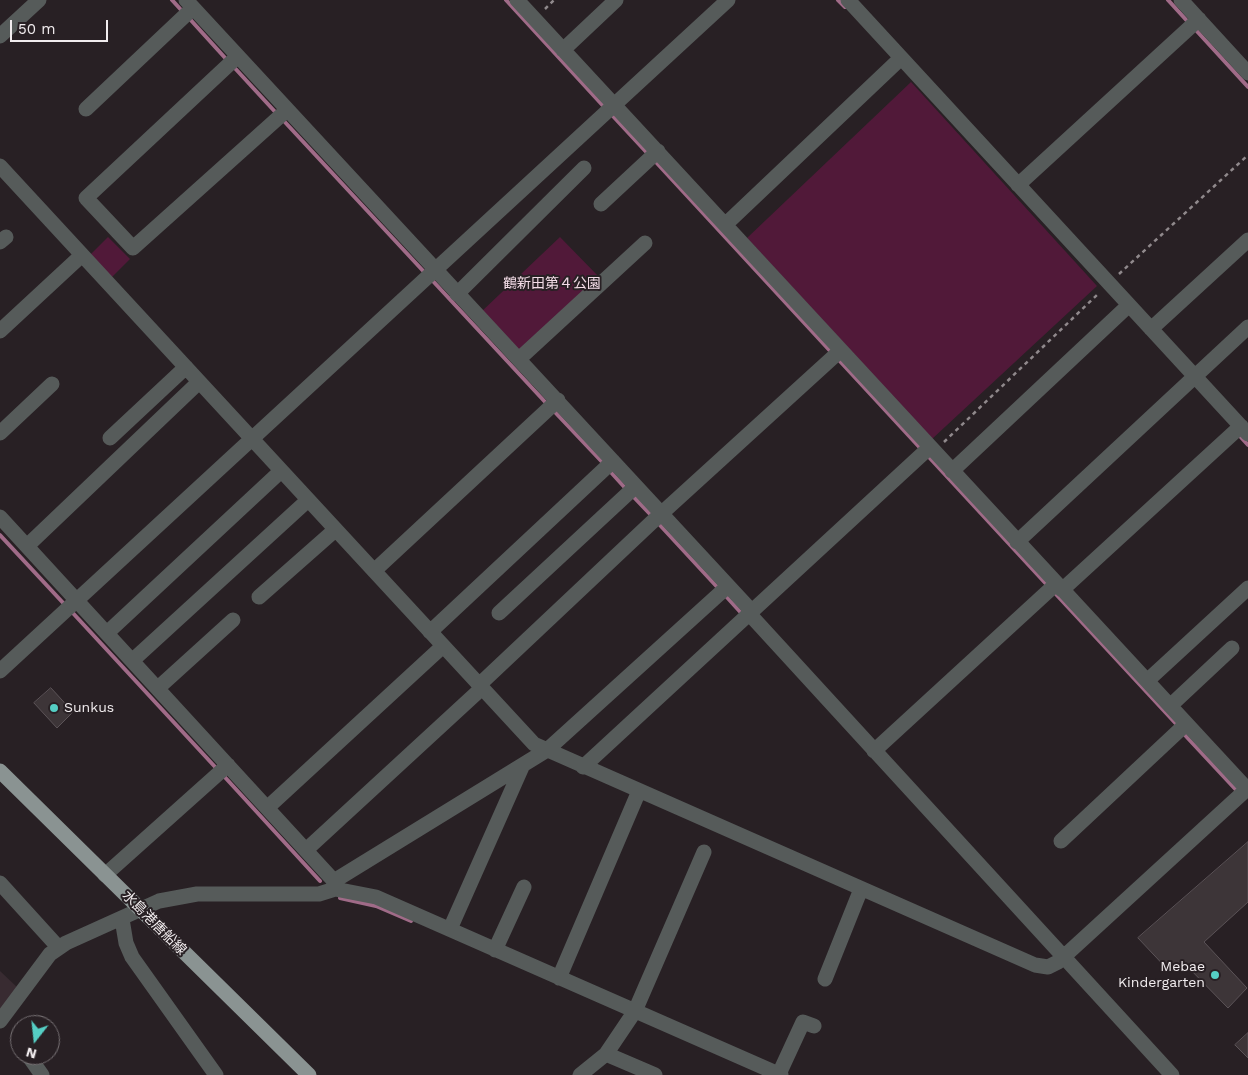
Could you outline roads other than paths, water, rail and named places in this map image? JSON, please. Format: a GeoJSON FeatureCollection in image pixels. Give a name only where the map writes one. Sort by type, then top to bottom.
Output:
{"type":"FeatureCollection","features":[{"type":"Feature","properties":{"kind":"main road","name":"水島港唐船線"},"geometry":{"type":"LineString","coordinates":[[0,771],[309,1075]]}},
{"type":"Feature","properties":{"kind":"street"},"geometry":{"type":"LineString","coordinates":[[0,36],[39,0]]}},
{"type":"Feature","properties":{"kind":"street"},"geometry":{"type":"LineString","coordinates":[[0,166],[534,744],[1035,965],[1048,967],[1061,959],[1245,791],[1182,727],[1170,706],[1055,588],[1017,542],[952,471],[928,451],[836,354],[726,224],[653,156],[610,110],[563,50],[517,0]]}},
{"type":"Feature","properties":{"kind":"street"},"geometry":{"type":"LineString","coordinates":[[563,50],[616,0]]}},
{"type":"Feature","properties":{"kind":"street"},"geometry":{"type":"LineString","coordinates":[[0,671],[728,0]]}},
{"type":"Feature","properties":{"kind":"street"},"geometry":{"type":"LineString","coordinates":[[848,0],[898,61],[1018,185],[1106,287],[1126,308],[1151,329],[1192,379],[1240,430],[1055,588],[874,751]]}},
{"type":"Feature","properties":{"kind":"street"},"geometry":{"type":"LineString","coordinates":[[1181,0],[1194,23],[1248,73]]}},
{"type":"Feature","properties":{"kind":"street"},"geometry":{"type":"LineString","coordinates":[[86,109],[188,10],[430,274],[457,294],[519,359],[553,405],[723,590],[747,615],[754,619],[1061,959],[1172,1075]]}},
{"type":"Feature","properties":{"kind":"street"},"geometry":{"type":"LineString","coordinates":[[1018,185],[1194,23]]}},
{"type":"Feature","properties":{"kind":"street"},"geometry":{"type":"LineString","coordinates":[[233,61],[86,198],[133,248],[282,114]]}},
{"type":"Feature","properties":{"kind":"street"},"geometry":{"type":"LineString","coordinates":[[726,224],[898,61]]}},
{"type":"Feature","properties":{"kind":"street"},"geometry":{"type":"LineString","coordinates":[[601,204],[653,156]]}},
{"type":"Feature","properties":{"kind":"street"},"geometry":{"type":"LineString","coordinates":[[457,294],[584,168]]}},
{"type":"Feature","properties":{"kind":"street"},"geometry":{"type":"LineString","coordinates":[[1151,329],[1248,240]]}},
{"type":"Feature","properties":{"kind":"street"},"geometry":{"type":"LineString","coordinates":[[519,359],[645,243]]}},
{"type":"Feature","properties":{"kind":"street"},"geometry":{"type":"LineString","coordinates":[[0,331],[82,255]]}},
{"type":"Feature","properties":{"kind":"street"},"geometry":{"type":"LineString","coordinates":[[952,471],[1126,308]]}},
{"type":"Feature","properties":{"kind":"street"},"geometry":{"type":"LineString","coordinates":[[1017,542],[1248,327]]}},
{"type":"Feature","properties":{"kind":"street"},"geometry":{"type":"LineString","coordinates":[[306,850],[657,518],[836,354]]}},
{"type":"Feature","properties":{"kind":"street"},"geometry":{"type":"LineString","coordinates":[[110,438],[186,367]]}},
{"type":"Feature","properties":{"kind":"street"},"geometry":{"type":"LineString","coordinates":[[27,546],[200,382]]}},
{"type":"Feature","properties":{"kind":"street"},"geometry":{"type":"LineString","coordinates":[[0,433],[52,384]]}},
{"type":"Feature","properties":{"kind":"street"},"geometry":{"type":"LineString","coordinates":[[374,571],[553,405]]}},
{"type":"Feature","properties":{"kind":"street"},"geometry":{"type":"LineString","coordinates":[[583,767],[928,451]]}},
{"type":"Feature","properties":{"kind":"street"},"geometry":{"type":"LineString","coordinates":[[430,632],[609,465]]}},
{"type":"Feature","properties":{"kind":"street"},"geometry":{"type":"LineString","coordinates":[[107,633],[281,471]]}},
{"type":"Feature","properties":{"kind":"street"},"geometry":{"type":"LineString","coordinates":[[499,613],[632,490]]}},
{"type":"Feature","properties":{"kind":"street"},"geometry":{"type":"LineString","coordinates":[[133,660],[308,500]]}},
{"type":"Feature","properties":{"kind":"street"},"geometry":{"type":"LineString","coordinates":[[0,517],[27,546],[72,605],[107,633],[133,660],[158,688],[223,770],[267,808],[306,850],[334,885],[376,897],[559,978],[632,1015],[780,1075],[804,1022]]}},
{"type":"Feature","properties":{"kind":"street"},"geometry":{"type":"LineString","coordinates":[[259,597],[335,530]]}},
{"type":"Feature","properties":{"kind":"street"},"geometry":{"type":"LineString","coordinates":[[1147,681],[1248,588]]}},
{"type":"Feature","properties":{"kind":"street"},"geometry":{"type":"LineString","coordinates":[[0,1021],[50,954],[159,901],[197,894],[319,894],[547,750],[723,590]]}},
{"type":"Feature","properties":{"kind":"street"},"geometry":{"type":"LineString","coordinates":[[158,688],[233,620]]}},
{"type":"Feature","properties":{"kind":"street"},"geometry":{"type":"LineString","coordinates":[[267,808],[443,646]]}},
{"type":"Feature","properties":{"kind":"street"},"geometry":{"type":"LineString","coordinates":[[1170,706],[1232,648]]}},
{"type":"Feature","properties":{"kind":"street"},"geometry":{"type":"LineString","coordinates":[[1061,841],[1182,727]]}},
{"type":"Feature","properties":{"kind":"street"},"geometry":{"type":"LineString","coordinates":[[450,929],[522,767]]}},
{"type":"Feature","properties":{"kind":"street"},"geometry":{"type":"LineString","coordinates":[[105,875],[223,770]]}},
{"type":"Feature","properties":{"kind":"street"},"geometry":{"type":"LineString","coordinates":[[559,978],[638,791]]}},
{"type":"Feature","properties":{"kind":"street"},"geometry":{"type":"LineString","coordinates":[[580,1075],[606,1054],[632,1015],[704,852]]}},
{"type":"Feature","properties":{"kind":"street"},"geometry":{"type":"LineString","coordinates":[[0,884],[59,948]]}},
{"type":"Feature","properties":{"kind":"street"},"geometry":{"type":"LineString","coordinates":[[495,950],[524,886]]}},
{"type":"Feature","properties":{"kind":"street"},"geometry":{"type":"LineString","coordinates":[[825,979],[862,889]]}},
{"type":"Feature","properties":{"kind":"street"},"geometry":{"type":"LineString","coordinates":[[122,919],[126,943],[132,957],[216,1075]]}},
{"type":"Feature","properties":{"kind":"street"},"geometry":{"type":"LineString","coordinates":[[606,1054],[655,1075]]}},
{"type":"Feature","properties":{"kind":"waterway"},"geometry":{"type":"LineString","coordinates":[[172,0],[183,12]]}},
{"type":"Feature","properties":{"kind":"waterway"},"geometry":{"type":"LineString","coordinates":[[506,0],[606,109]]}},
{"type":"Feature","properties":{"kind":"waterway"},"geometry":{"type":"LineString","coordinates":[[838,0],[845,7]]}},
{"type":"Feature","properties":{"kind":"waterway"},"geometry":{"type":"LineString","coordinates":[[1168,0],[1189,23]]}},
{"type":"Feature","properties":{"kind":"waterway"},"geometry":{"type":"LineString","coordinates":[[188,17],[227,60]]}},
{"type":"Feature","properties":{"kind":"waterway"},"geometry":{"type":"LineString","coordinates":[[1194,28],[1248,87]]}},
{"type":"Feature","properties":{"kind":"waterway"},"geometry":{"type":"LineString","coordinates":[[232,65],[278,115]]}},
{"type":"Feature","properties":{"kind":"waterway"},"geometry":{"type":"LineString","coordinates":[[611,114],[649,155]]}},
{"type":"Feature","properties":{"kind":"waterway"},"geometry":{"type":"LineString","coordinates":[[283,120],[426,274]]}},
{"type":"Feature","properties":{"kind":"waterway"},"geometry":{"type":"LineString","coordinates":[[654,160],[832,353]]}},
{"type":"Feature","properties":{"kind":"waterway"},"geometry":{"type":"LineString","coordinates":[[431,279],[547,404]]}},
{"type":"Feature","properties":{"kind":"waterway"},"geometry":{"type":"LineString","coordinates":[[837,358],[922,450]]}},
{"type":"Feature","properties":{"kind":"waterway"},"geometry":{"type":"LineString","coordinates":[[552,409],[604,464]]}},
{"type":"Feature","properties":{"kind":"waterway"},"geometry":{"type":"LineString","coordinates":[[1238,434],[1248,445]]}},
{"type":"Feature","properties":{"kind":"waterway"},"geometry":{"type":"LineString","coordinates":[[927,455],[1048,586]]}},
{"type":"Feature","properties":{"kind":"waterway"},"geometry":{"type":"LineString","coordinates":[[608,469],[627,490]]}},
{"type":"Feature","properties":{"kind":"waterway"},"geometry":{"type":"LineString","coordinates":[[632,495],[653,517]]}},
{"type":"Feature","properties":{"kind":"waterway"},"geometry":{"type":"LineString","coordinates":[[658,523],[719,589]]}},
{"type":"Feature","properties":{"kind":"waterway"},"geometry":{"type":"LineString","coordinates":[[0,535],[66,606]]}},
{"type":"Feature","properties":{"kind":"waterway"},"geometry":{"type":"LineString","coordinates":[[1053,591],[1179,727]]}},
{"type":"Feature","properties":{"kind":"waterway"},"geometry":{"type":"LineString","coordinates":[[724,594],[743,615]]}},
{"type":"Feature","properties":{"kind":"waterway"},"geometry":{"type":"LineString","coordinates":[[71,611],[217,769]]}},
{"type":"Feature","properties":{"kind":"waterway"},"geometry":{"type":"LineString","coordinates":[[1183,733],[1238,792]]}},
{"type":"Feature","properties":{"kind":"waterway"},"geometry":{"type":"LineString","coordinates":[[222,774],[320,881]]}},
{"type":"Feature","properties":{"kind":"waterway"},"geometry":{"type":"LineString","coordinates":[[340,898],[376,906],[411,921]]}},
{"type":"Feature","properties":{"kind":"place","name":"Sunkus"},"geometry":{"type":"Point","coordinates":[54,708]}},
{"type":"Feature","properties":{"kind":"place","name":"Mebae Kindergarten"},"geometry":{"type":"Point","coordinates":[1215,975]}},
{"type":"Feature","properties":{"kind":"park label","name":"鶴新田第４公園"},"geometry":{"type":"Point","coordinates":[552,284]}}]}
